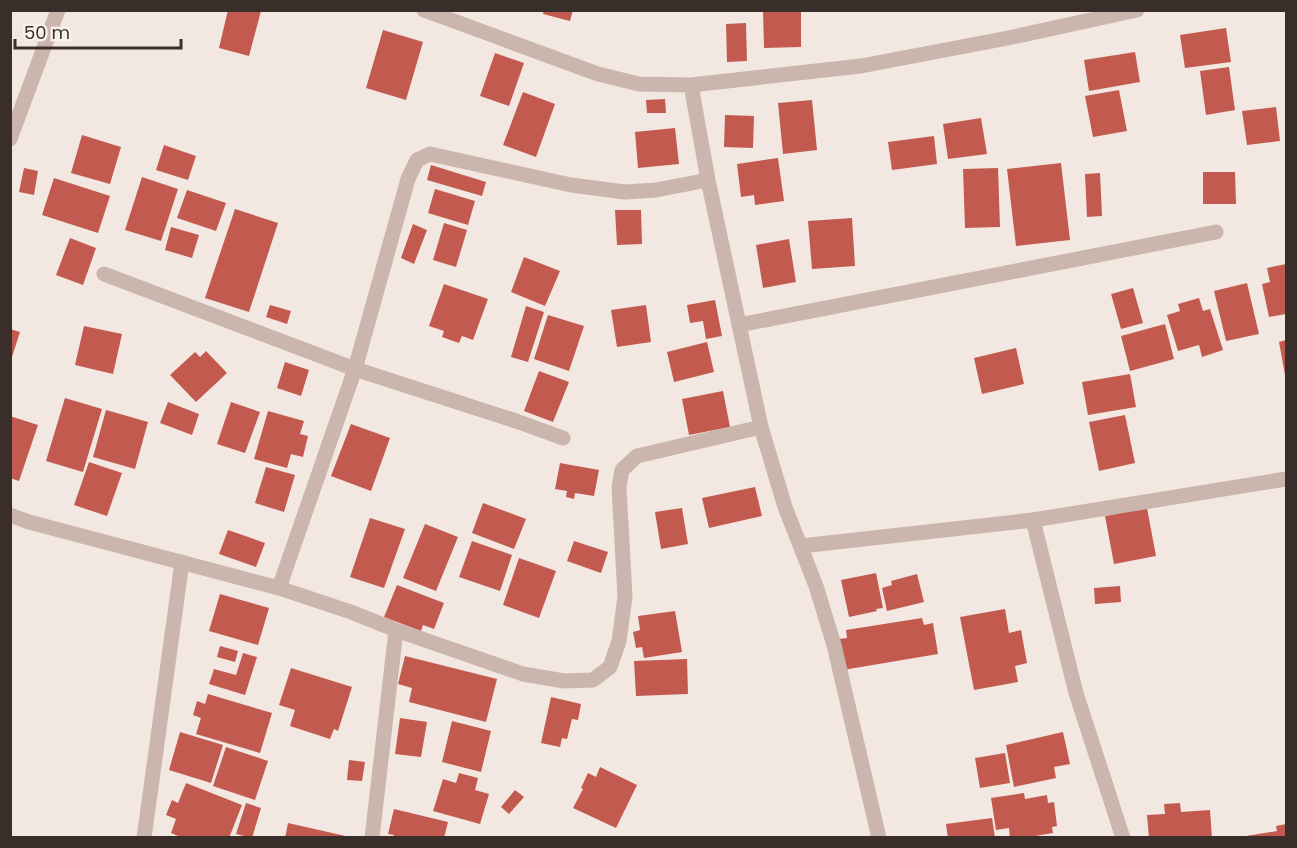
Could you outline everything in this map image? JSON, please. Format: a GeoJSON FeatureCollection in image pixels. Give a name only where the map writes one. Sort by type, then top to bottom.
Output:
{"type":"FeatureCollection","features":[{"type":"Feature","properties":{"kind":"street"},"geometry":{"type":"LineString","coordinates":[[10,139],[58,10]]}},
{"type":"Feature","properties":{"kind":"street"},"geometry":{"type":"LineString","coordinates":[[424,10],[598,74],[639,84],[691,85],[861,66],[1137,10]]}},
{"type":"Feature","properties":{"kind":"street"},"geometry":{"type":"LineString","coordinates":[[691,85],[708,180],[761,427],[785,507],[816,586],[834,645],[879,837]]}},
{"type":"Feature","properties":{"kind":"street"},"geometry":{"type":"LineString","coordinates":[[279,588],[355,369],[408,179],[417,160],[430,154],[571,185],[625,192],[656,190],[708,180]]}},
{"type":"Feature","properties":{"kind":"street"},"geometry":{"type":"LineString","coordinates":[[739,325],[1216,232]]}},
{"type":"Feature","properties":{"kind":"street"},"geometry":{"type":"LineString","coordinates":[[104,274],[355,369],[563,438]]}},
{"type":"Feature","properties":{"kind":"street"},"geometry":{"type":"LineString","coordinates":[[10,515],[279,588],[523,674],[564,681],[593,680],[610,667],[620,641],[625,597],[620,486],[622,470],[637,456],[761,427]]}},
{"type":"Feature","properties":{"kind":"street"},"geometry":{"type":"LineString","coordinates":[[801,546],[1033,520],[1287,479]]}},
{"type":"Feature","properties":{"kind":"street"},"geometry":{"type":"LineString","coordinates":[[1033,520],[1076,693],[1123,837]]}},
{"type":"Feature","properties":{"kind":"street"},"geometry":{"type":"LineString","coordinates":[[144,837],[182,562]]}},
{"type":"Feature","properties":{"kind":"street"},"geometry":{"type":"LineString","coordinates":[[372,837],[396,630]]}},
{"type":"Feature","properties":{"kind":"building"},"geometry":{"type":"Polygon","coordinates":[[[228,10],[261,11],[249,56],[219,48],[228,10]]]}},
{"type":"Feature","properties":{"kind":"building"},"geometry":{"type":"Polygon","coordinates":[[[544,10],[573,10],[570,21],[543,14],[544,10]]]}},
{"type":"Feature","properties":{"kind":"building"},"geometry":{"type":"Polygon","coordinates":[[[763,10],[801,10],[801,47],[764,48],[763,10]]]}},
{"type":"Feature","properties":{"kind":"building"},"geometry":{"type":"Polygon","coordinates":[[[746,23],[747,61],[727,62],[726,24],[746,23]]]}},
{"type":"Feature","properties":{"kind":"building"},"geometry":{"type":"Polygon","coordinates":[[[1226,28],[1231,62],[1185,68],[1180,35],[1226,28]]]}},
{"type":"Feature","properties":{"kind":"building"},"geometry":{"type":"Polygon","coordinates":[[[383,30],[423,42],[406,100],[366,88],[383,30]]]}},
{"type":"Feature","properties":{"kind":"building"},"geometry":{"type":"Polygon","coordinates":[[[1135,52],[1140,82],[1089,91],[1084,60],[1135,52]]]}},
{"type":"Feature","properties":{"kind":"building"},"geometry":{"type":"Polygon","coordinates":[[[495,53],[524,63],[509,106],[480,96],[495,53]]]}},
{"type":"Feature","properties":{"kind":"building"},"geometry":{"type":"Polygon","coordinates":[[[1229,67],[1235,110],[1206,115],[1200,71],[1229,67]]]}},
{"type":"Feature","properties":{"kind":"building"},"geometry":{"type":"Polygon","coordinates":[[[1119,90],[1127,131],[1093,137],[1085,96],[1119,90]]]}},
{"type":"Feature","properties":{"kind":"building"},"geometry":{"type":"Polygon","coordinates":[[[523,92],[555,104],[536,157],[503,145],[523,92]]]}},
{"type":"Feature","properties":{"kind":"building"},"geometry":{"type":"Polygon","coordinates":[[[665,99],[666,113],[647,113],[646,100],[665,99]]]}},
{"type":"Feature","properties":{"kind":"building"},"geometry":{"type":"Polygon","coordinates":[[[812,100],[817,150],[783,154],[778,103],[812,100]]]}},
{"type":"Feature","properties":{"kind":"building"},"geometry":{"type":"Polygon","coordinates":[[[1276,107],[1280,141],[1247,145],[1242,111],[1276,107]]]}},
{"type":"Feature","properties":{"kind":"building"},"geometry":{"type":"Polygon","coordinates":[[[725,115],[754,116],[753,148],[724,147],[725,115]]]}},
{"type":"Feature","properties":{"kind":"building"},"geometry":{"type":"Polygon","coordinates":[[[981,118],[987,154],[948,159],[943,124],[981,118]]]}},
{"type":"Feature","properties":{"kind":"building"},"geometry":{"type":"Polygon","coordinates":[[[675,128],[679,164],[638,168],[635,132],[675,128]]]}},
{"type":"Feature","properties":{"kind":"building"},"geometry":{"type":"Polygon","coordinates":[[[82,135],[121,147],[110,184],[71,173],[82,135]]]}},
{"type":"Feature","properties":{"kind":"building"},"geometry":{"type":"Polygon","coordinates":[[[934,136],[937,164],[892,170],[888,142],[934,136]]]}},
{"type":"Feature","properties":{"kind":"building"},"geometry":{"type":"Polygon","coordinates":[[[164,145],[196,156],[188,180],[156,170],[164,145]]]}},
{"type":"Feature","properties":{"kind":"building"},"geometry":{"type":"Polygon","coordinates":[[[778,158],[784,201],[755,205],[754,195],[741,197],[737,164],[778,158]]]}},
{"type":"Feature","properties":{"kind":"building"},"geometry":{"type":"Polygon","coordinates":[[[1061,163],[1070,240],[1016,246],[1007,169],[1061,163]]]}},
{"type":"Feature","properties":{"kind":"building"},"geometry":{"type":"Polygon","coordinates":[[[431,165],[486,182],[482,196],[427,180],[431,165]]]}},
{"type":"Feature","properties":{"kind":"building"},"geometry":{"type":"Polygon","coordinates":[[[24,168],[38,171],[34,195],[19,192],[24,168]]]}},
{"type":"Feature","properties":{"kind":"building"},"geometry":{"type":"Polygon","coordinates":[[[998,168],[1000,227],[965,228],[963,169],[998,168]]]}},
{"type":"Feature","properties":{"kind":"building"},"geometry":{"type":"Polygon","coordinates":[[[1203,172],[1235,172],[1236,204],[1203,204],[1203,172]]]}},
{"type":"Feature","properties":{"kind":"building"},"geometry":{"type":"Polygon","coordinates":[[[1100,173],[1102,216],[1087,217],[1085,174],[1100,173]]]}},
{"type":"Feature","properties":{"kind":"building"},"geometry":{"type":"Polygon","coordinates":[[[142,177],[178,189],[161,241],[125,230],[142,177]]]}},
{"type":"Feature","properties":{"kind":"building"},"geometry":{"type":"Polygon","coordinates":[[[54,178],[110,196],[98,233],[42,215],[54,178]]]}},
{"type":"Feature","properties":{"kind":"building"},"geometry":{"type":"Polygon","coordinates":[[[435,189],[475,201],[468,225],[428,213],[435,189]]]}},
{"type":"Feature","properties":{"kind":"building"},"geometry":{"type":"Polygon","coordinates":[[[187,190],[226,203],[216,231],[177,218],[187,190]]]}},
{"type":"Feature","properties":{"kind":"building"},"geometry":{"type":"Polygon","coordinates":[[[235,209],[278,223],[249,312],[205,298],[235,209]]]}},
{"type":"Feature","properties":{"kind":"building"},"geometry":{"type":"Polygon","coordinates":[[[615,210],[641,210],[642,244],[617,245],[615,210]]]}},
{"type":"Feature","properties":{"kind":"building"},"geometry":{"type":"Polygon","coordinates":[[[852,218],[855,266],[812,269],[808,221],[852,218]]]}},
{"type":"Feature","properties":{"kind":"building"},"geometry":{"type":"Polygon","coordinates":[[[444,223],[467,230],[456,267],[433,260],[444,223]]]}},
{"type":"Feature","properties":{"kind":"building"},"geometry":{"type":"Polygon","coordinates":[[[413,224],[427,230],[414,264],[401,258],[413,224]]]}},
{"type":"Feature","properties":{"kind":"building"},"geometry":{"type":"Polygon","coordinates":[[[171,227],[199,235],[192,258],[165,250],[171,227]]]}},
{"type":"Feature","properties":{"kind":"building"},"geometry":{"type":"Polygon","coordinates":[[[70,238],[96,248],[83,285],[56,275],[70,238]]]}},
{"type":"Feature","properties":{"kind":"building"},"geometry":{"type":"Polygon","coordinates":[[[789,239],[796,282],[763,288],[756,245],[789,239]]]}},
{"type":"Feature","properties":{"kind":"building"},"geometry":{"type":"Polygon","coordinates":[[[524,257],[560,271],[545,306],[511,292],[524,257]]]}},
{"type":"Feature","properties":{"kind":"building"},"geometry":{"type":"Polygon","coordinates":[[[1286,264],[1286,314],[1269,317],[1262,284],[1270,282],[1267,268],[1286,264]]]}},
{"type":"Feature","properties":{"kind":"building"},"geometry":{"type":"Polygon","coordinates":[[[1247,283],[1259,334],[1226,341],[1214,291],[1247,283]]]}},
{"type":"Feature","properties":{"kind":"building"},"geometry":{"type":"Polygon","coordinates":[[[444,284],[488,299],[473,340],[462,336],[459,343],[442,337],[444,331],[429,326],[444,284]]]}},
{"type":"Feature","properties":{"kind":"building"},"geometry":{"type":"Polygon","coordinates":[[[1133,288],[1143,323],[1121,329],[1111,294],[1133,288]]]}},
{"type":"Feature","properties":{"kind":"building"},"geometry":{"type":"Polygon","coordinates":[[[1199,298],[1203,311],[1210,309],[1223,350],[1202,357],[1199,345],[1178,351],[1167,315],[1180,311],[1178,304],[1199,298]]]}},
{"type":"Feature","properties":{"kind":"building"},"geometry":{"type":"Polygon","coordinates":[[[715,300],[722,336],[706,339],[703,321],[690,323],[687,305],[715,300]]]}},
{"type":"Feature","properties":{"kind":"building"},"geometry":{"type":"Polygon","coordinates":[[[270,305],[291,311],[287,324],[266,317],[270,305]]]}},
{"type":"Feature","properties":{"kind":"building"},"geometry":{"type":"Polygon","coordinates":[[[646,305],[651,342],[617,347],[611,310],[646,305]]]}},
{"type":"Feature","properties":{"kind":"building"},"geometry":{"type":"Polygon","coordinates":[[[526,306],[544,312],[528,362],[511,357],[526,306]]]}},
{"type":"Feature","properties":{"kind":"building"},"geometry":{"type":"Polygon","coordinates":[[[548,315],[584,326],[569,371],[534,359],[548,315]]]}},
{"type":"Feature","properties":{"kind":"building"},"geometry":{"type":"Polygon","coordinates":[[[1165,324],[1174,359],[1130,371],[1121,336],[1165,324]]]}},
{"type":"Feature","properties":{"kind":"building"},"geometry":{"type":"Polygon","coordinates":[[[84,326],[122,334],[113,374],[75,365],[84,326]]]}},
{"type":"Feature","properties":{"kind":"building"},"geometry":{"type":"Polygon","coordinates":[[[10,329],[20,332],[11,360],[10,360],[10,329]]]}},
{"type":"Feature","properties":{"kind":"building"},"geometry":{"type":"Polygon","coordinates":[[[1286,340],[1286,375],[1285,375],[1279,342],[1286,340]]]}},
{"type":"Feature","properties":{"kind":"building"},"geometry":{"type":"Polygon","coordinates":[[[707,342],[714,372],[674,382],[667,352],[707,342]]]}},
{"type":"Feature","properties":{"kind":"building"},"geometry":{"type":"Polygon","coordinates":[[[1016,348],[1024,384],[982,394],[974,358],[1016,348]]]}},
{"type":"Feature","properties":{"kind":"building"},"geometry":{"type":"Polygon","coordinates":[[[206,351],[227,373],[196,402],[170,375],[195,352],[200,357],[206,351]]]}},
{"type":"Feature","properties":{"kind":"building"},"geometry":{"type":"Polygon","coordinates":[[[285,362],[309,370],[301,396],[277,388],[285,362]]]}},
{"type":"Feature","properties":{"kind":"building"},"geometry":{"type":"Polygon","coordinates":[[[539,371],[569,382],[553,422],[524,411],[539,371]]]}},
{"type":"Feature","properties":{"kind":"building"},"geometry":{"type":"Polygon","coordinates":[[[1130,374],[1136,407],[1088,415],[1082,382],[1130,374]]]}},
{"type":"Feature","properties":{"kind":"building"},"geometry":{"type":"Polygon","coordinates":[[[723,391],[730,427],[689,435],[682,399],[723,391]]]}},
{"type":"Feature","properties":{"kind":"building"},"geometry":{"type":"Polygon","coordinates":[[[65,398],[102,409],[83,472],[46,461],[65,398]]]}},
{"type":"Feature","properties":{"kind":"building"},"geometry":{"type":"Polygon","coordinates":[[[168,402],[199,414],[192,435],[160,423],[168,402]]]}},
{"type":"Feature","properties":{"kind":"building"},"geometry":{"type":"Polygon","coordinates":[[[231,402],[260,412],[245,453],[217,444],[231,402]]]}},
{"type":"Feature","properties":{"kind":"building"},"geometry":{"type":"Polygon","coordinates":[[[106,410],[148,422],[135,469],[93,457],[106,410]]]}},
{"type":"Feature","properties":{"kind":"building"},"geometry":{"type":"Polygon","coordinates":[[[268,411],[304,421],[300,434],[308,436],[303,457],[291,454],[287,468],[254,459],[268,411]]]}},
{"type":"Feature","properties":{"kind":"building"},"geometry":{"type":"Polygon","coordinates":[[[1125,415],[1135,463],[1099,471],[1089,422],[1125,415]]]}},
{"type":"Feature","properties":{"kind":"building"},"geometry":{"type":"Polygon","coordinates":[[[10,416],[38,425],[19,481],[10,478],[10,416]]]}},
{"type":"Feature","properties":{"kind":"building"},"geometry":{"type":"Polygon","coordinates":[[[351,424],[390,438],[371,491],[331,476],[351,424]]]}},
{"type":"Feature","properties":{"kind":"building"},"geometry":{"type":"Polygon","coordinates":[[[89,462],[122,473],[107,516],[74,505],[89,462]]]}},
{"type":"Feature","properties":{"kind":"building"},"geometry":{"type":"Polygon","coordinates":[[[560,463],[599,470],[594,496],[575,493],[574,499],[566,497],[567,491],[555,489],[560,463]]]}},
{"type":"Feature","properties":{"kind":"building"},"geometry":{"type":"Polygon","coordinates":[[[266,467],[295,475],[284,512],[255,503],[266,467]]]}},
{"type":"Feature","properties":{"kind":"building"},"geometry":{"type":"Polygon","coordinates":[[[755,487],[762,516],[709,528],[702,498],[755,487]]]}},
{"type":"Feature","properties":{"kind":"building"},"geometry":{"type":"Polygon","coordinates":[[[483,503],[526,519],[514,549],[472,533],[483,503]]]}},
{"type":"Feature","properties":{"kind":"building"},"geometry":{"type":"Polygon","coordinates":[[[682,508],[688,544],[661,549],[655,512],[682,508]]]}},
{"type":"Feature","properties":{"kind":"building"},"geometry":{"type":"Polygon","coordinates":[[[1147,508],[1156,556],[1114,564],[1105,516],[1147,508]]]}},
{"type":"Feature","properties":{"kind":"building"},"geometry":{"type":"Polygon","coordinates":[[[370,518],[405,529],[384,588],[350,577],[370,518]]]}},
{"type":"Feature","properties":{"kind":"building"},"geometry":{"type":"Polygon","coordinates":[[[425,524],[458,537],[436,591],[403,578],[425,524]]]}},
{"type":"Feature","properties":{"kind":"building"},"geometry":{"type":"Polygon","coordinates":[[[228,530],[265,543],[256,567],[219,554],[228,530]]]}},
{"type":"Feature","properties":{"kind":"building"},"geometry":{"type":"Polygon","coordinates":[[[472,541],[512,555],[500,591],[459,577],[472,541]]]}},
{"type":"Feature","properties":{"kind":"building"},"geometry":{"type":"Polygon","coordinates":[[[574,541],[608,552],[601,573],[567,561],[574,541]]]}},
{"type":"Feature","properties":{"kind":"building"},"geometry":{"type":"Polygon","coordinates":[[[519,558],[556,571],[539,618],[503,605],[519,558]]]}},
{"type":"Feature","properties":{"kind":"building"},"geometry":{"type":"Polygon","coordinates":[[[876,573],[883,608],[849,617],[841,580],[876,573]]]}},
{"type":"Feature","properties":{"kind":"building"},"geometry":{"type":"Polygon","coordinates":[[[917,574],[924,602],[887,611],[882,588],[892,585],[891,581],[917,574]]]}},
{"type":"Feature","properties":{"kind":"building"},"geometry":{"type":"Polygon","coordinates":[[[397,585],[444,603],[434,629],[423,625],[421,631],[384,617],[397,585]]]}},
{"type":"Feature","properties":{"kind":"building"},"geometry":{"type":"Polygon","coordinates":[[[1120,586],[1121,602],[1095,604],[1094,588],[1120,586]]]}},
{"type":"Feature","properties":{"kind":"building"},"geometry":{"type":"Polygon","coordinates":[[[220,594],[269,608],[258,645],[209,631],[220,594]]]}},
{"type":"Feature","properties":{"kind":"building"},"geometry":{"type":"Polygon","coordinates":[[[1005,609],[1009,633],[1021,630],[1027,663],[1015,666],[1018,682],[974,690],[960,617],[1005,609]]]}},
{"type":"Feature","properties":{"kind":"building"},"geometry":{"type":"Polygon","coordinates":[[[675,611],[682,652],[644,658],[642,647],[636,648],[633,632],[640,630],[638,616],[675,611]]]}},
{"type":"Feature","properties":{"kind":"building"},"geometry":{"type":"Polygon","coordinates":[[[922,618],[924,625],[933,623],[938,654],[843,670],[838,639],[847,638],[846,630],[922,618]]]}},
{"type":"Feature","properties":{"kind":"building"},"geometry":{"type":"Polygon","coordinates":[[[220,646],[238,651],[235,662],[217,657],[220,646]]]}},
{"type":"Feature","properties":{"kind":"building"},"geometry":{"type":"Polygon","coordinates":[[[243,653],[257,657],[245,695],[209,684],[214,669],[236,675],[243,653]]]}},
{"type":"Feature","properties":{"kind":"building"},"geometry":{"type":"Polygon","coordinates":[[[405,656],[497,679],[486,722],[409,702],[412,688],[398,684],[405,656]]]}},
{"type":"Feature","properties":{"kind":"building"},"geometry":{"type":"Polygon","coordinates":[[[687,659],[688,694],[636,696],[634,661],[687,659]]]}},
{"type":"Feature","properties":{"kind":"building"},"geometry":{"type":"Polygon","coordinates":[[[291,668],[352,687],[338,731],[334,729],[330,739],[290,726],[295,710],[279,705],[291,668]]]}},
{"type":"Feature","properties":{"kind":"building"},"geometry":{"type":"Polygon","coordinates":[[[208,694],[272,713],[260,753],[196,734],[201,718],[193,715],[197,701],[205,704],[208,694]]]}},
{"type":"Feature","properties":{"kind":"building"},"geometry":{"type":"Polygon","coordinates":[[[551,697],[581,704],[578,720],[572,719],[567,739],[562,738],[560,747],[541,743],[551,697]]]}},
{"type":"Feature","properties":{"kind":"building"},"geometry":{"type":"Polygon","coordinates":[[[400,718],[427,722],[421,757],[395,754],[400,718]]]}},
{"type":"Feature","properties":{"kind":"building"},"geometry":{"type":"Polygon","coordinates":[[[452,721],[491,731],[481,772],[442,762],[452,721]]]}},
{"type":"Feature","properties":{"kind":"building"},"geometry":{"type":"Polygon","coordinates":[[[180,732],[223,745],[211,783],[169,770],[180,732]]]}},
{"type":"Feature","properties":{"kind":"building"},"geometry":{"type":"Polygon","coordinates":[[[1063,732],[1070,764],[1054,767],[1056,778],[1014,787],[1006,745],[1063,732]]]}},
{"type":"Feature","properties":{"kind":"building"},"geometry":{"type":"Polygon","coordinates":[[[226,747],[268,761],[255,800],[213,786],[226,747]]]}},
{"type":"Feature","properties":{"kind":"building"},"geometry":{"type":"Polygon","coordinates":[[[1005,753],[1010,783],[980,788],[975,758],[1005,753]]]}},
{"type":"Feature","properties":{"kind":"building"},"geometry":{"type":"Polygon","coordinates":[[[349,760],[365,762],[362,781],[347,780],[349,760]]]}},
{"type":"Feature","properties":{"kind":"building"},"geometry":{"type":"Polygon","coordinates":[[[600,767],[637,785],[616,828],[573,808],[588,773],[596,777],[600,767]]]}},
{"type":"Feature","properties":{"kind":"building"},"geometry":{"type":"Polygon","coordinates":[[[459,773],[478,778],[475,790],[489,794],[480,824],[433,811],[443,779],[456,783],[459,773]]]}},
{"type":"Feature","properties":{"kind":"building"},"geometry":{"type":"Polygon","coordinates":[[[186,783],[242,805],[229,838],[183,838],[171,833],[176,819],[166,815],[172,800],[178,803],[186,783]]]}},
{"type":"Feature","properties":{"kind":"building"},"geometry":{"type":"Polygon","coordinates":[[[515,790],[524,797],[509,814],[501,807],[515,790]]]}},
{"type":"Feature","properties":{"kind":"building"},"geometry":{"type":"Polygon","coordinates":[[[1024,793],[1025,799],[1047,795],[1048,803],[1054,802],[1057,826],[1052,827],[1053,833],[1010,838],[1009,828],[996,830],[991,798],[1024,793]]]}},
{"type":"Feature","properties":{"kind":"building"},"geometry":{"type":"Polygon","coordinates":[[[246,803],[261,808],[252,838],[236,834],[246,803]]]}},
{"type":"Feature","properties":{"kind":"building"},"geometry":{"type":"Polygon","coordinates":[[[1180,803],[1181,812],[1210,810],[1212,838],[1149,838],[1147,815],[1165,814],[1164,804],[1180,803]]]}},
{"type":"Feature","properties":{"kind":"building"},"geometry":{"type":"Polygon","coordinates":[[[394,809],[448,822],[444,838],[394,838],[394,835],[388,834],[394,809]]]}},
{"type":"Feature","properties":{"kind":"building"},"geometry":{"type":"Polygon","coordinates":[[[992,818],[995,838],[948,838],[946,824],[992,818]]]}},
{"type":"Feature","properties":{"kind":"building"},"geometry":{"type":"Polygon","coordinates":[[[288,823],[350,837],[350,838],[285,838],[288,823]]]}},
{"type":"Feature","properties":{"kind":"building"},"geometry":{"type":"Polygon","coordinates":[[[1286,824],[1286,838],[1246,838],[1246,836],[1277,831],[1276,826],[1286,824]]]}}]}
